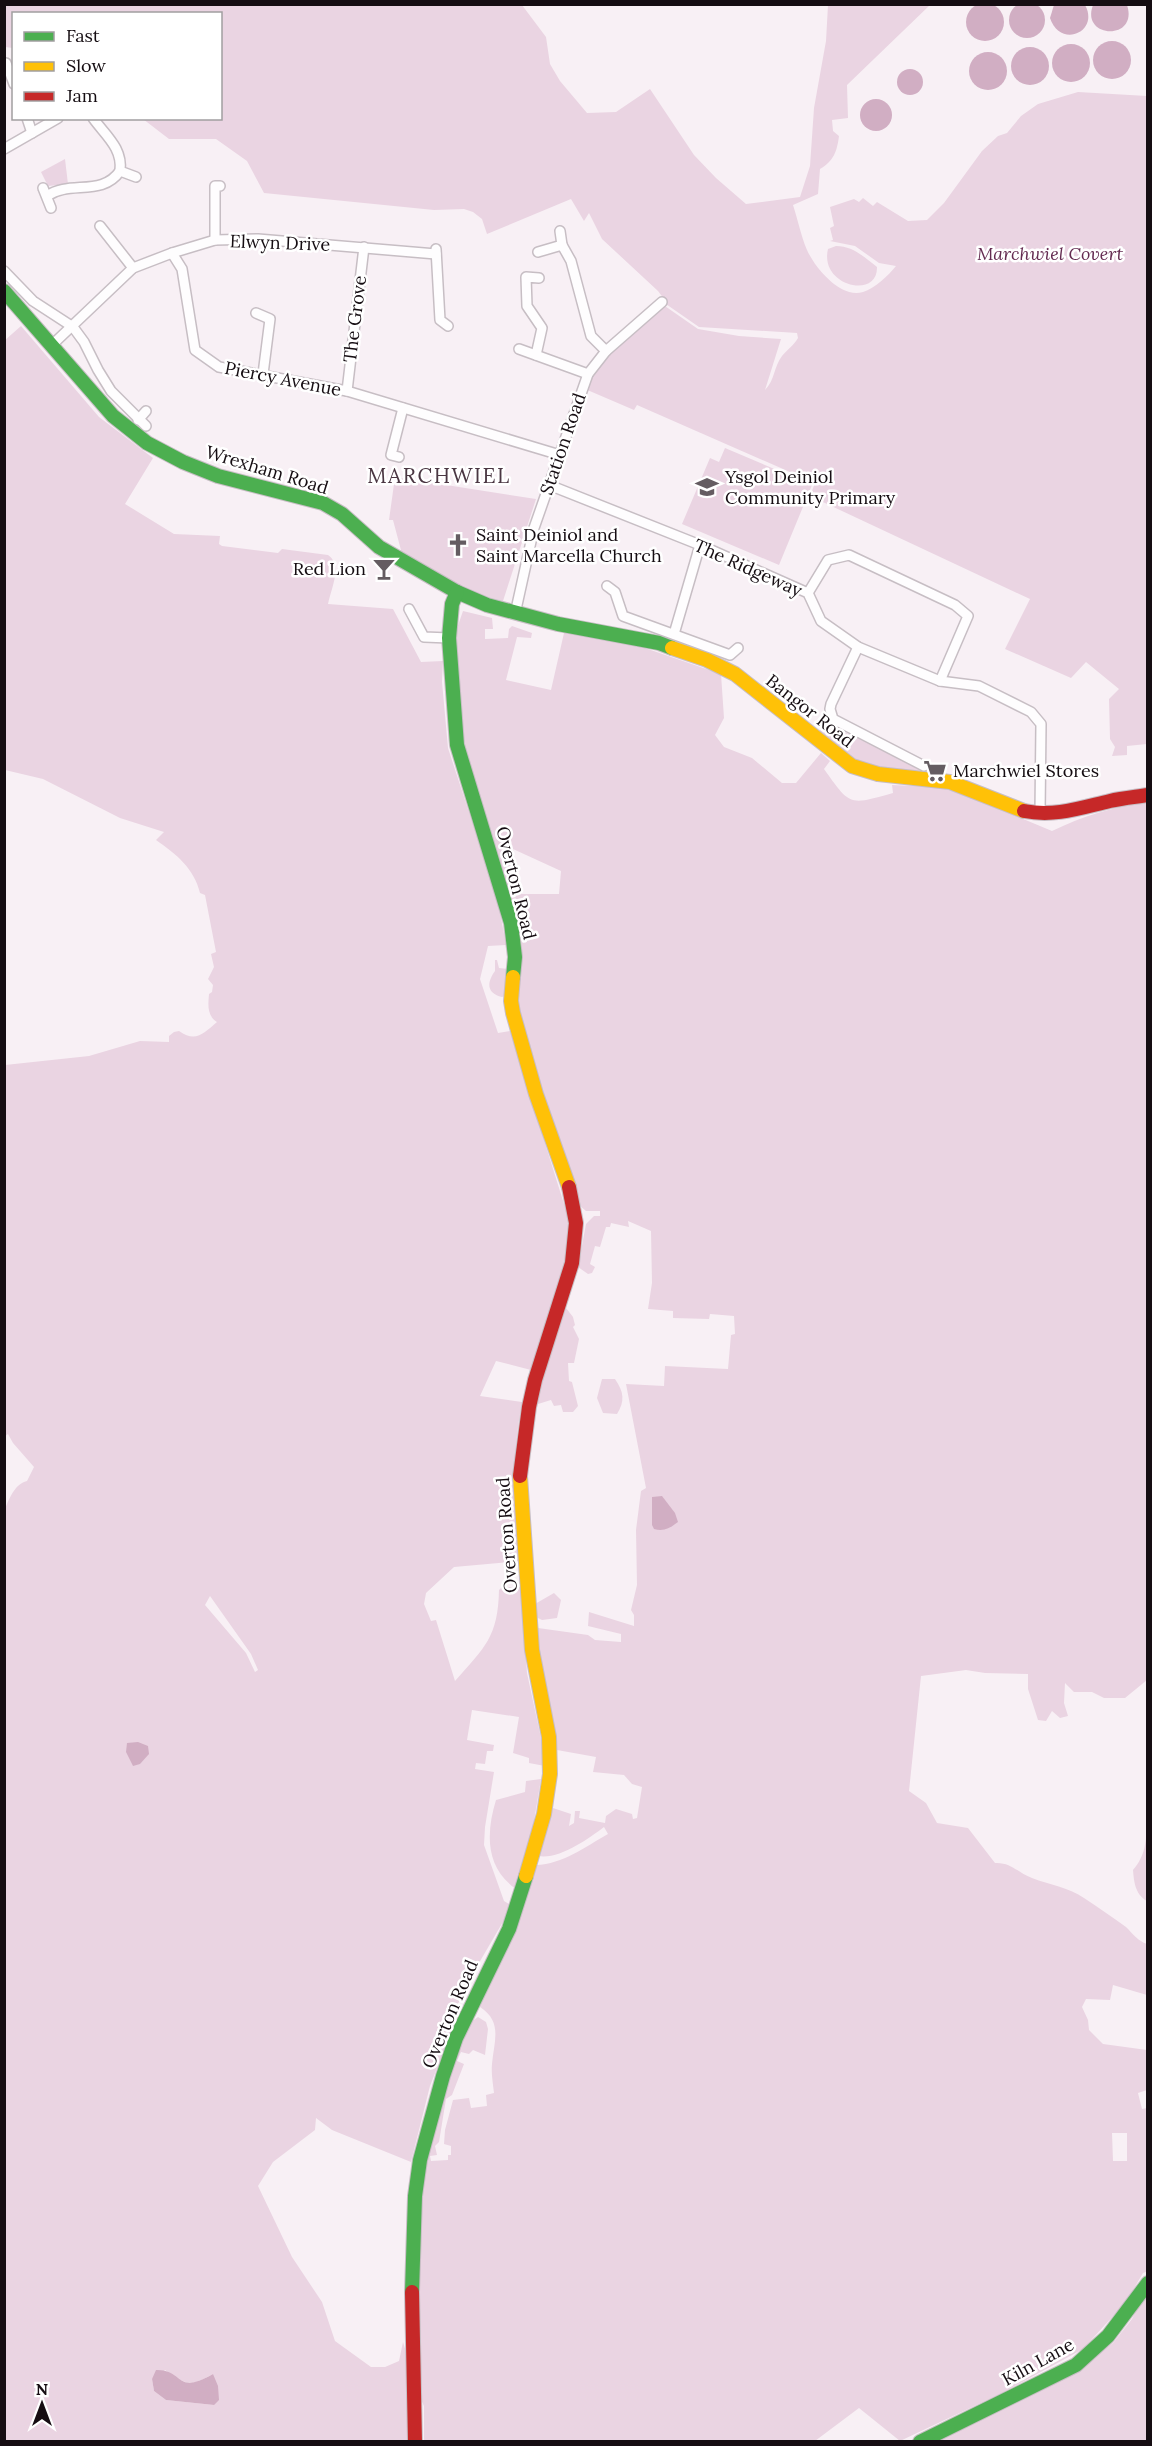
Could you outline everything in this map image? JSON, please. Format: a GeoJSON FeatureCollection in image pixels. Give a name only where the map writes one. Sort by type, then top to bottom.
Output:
{"type":"FeatureCollection","features":[{"type":"Feature","properties":{"kind":"main road","name":"Wrexham Road"},"geometry":{"type":"LineString","coordinates":[[8,285],[52,345],[113,416],[147,443],[183,462],[218,476],[323,503],[342,514],[379,547],[457,592]]}},
{"type":"Feature","properties":{"kind":"main road","name":"Bangor Road"},"geometry":{"type":"LineString","coordinates":[[457,592],[515,614],[659,643],[706,660],[735,674],[852,766],[878,774],[950,782],[1023,811],[1040,814],[1074,811],[1110,801],[1148,795]]}},
{"type":"Feature","properties":{"kind":"main road","name":"Overton Road"},"geometry":{"type":"LineString","coordinates":[[415,2442],[412,2298],[415,2196],[420,2160],[456,2038],[509,1929],[519,1902],[547,1796],[550,1754],[532,1650],[520,1472],[535,1380],[572,1263],[576,1223],[572,1196],[536,1094],[513,1013],[511,1000],[515,957],[511,923],[457,746],[449,638],[452,604],[457,592]]}},
{"type":"Feature","properties":{"kind":"main road","name":"Kiln Lane"},"geometry":{"type":"LineString","coordinates":[[920,2442],[1076,2365],[1108,2336],[1148,2283]]}},
{"type":"Feature","properties":{"kind":"street"},"geometry":{"type":"LineString","coordinates":[[6,63],[12,79]]}},
{"type":"Feature","properties":{"kind":"street"},"geometry":{"type":"LineString","coordinates":[[28,120],[32,134]]}},
{"type":"Feature","properties":{"kind":"street"},"geometry":{"type":"LineString","coordinates":[[4,149],[55,120]]}},
{"type":"Feature","properties":{"kind":"street"},"geometry":{"type":"LineString","coordinates":[[51,208],[45,192],[100,187],[110,182],[120,171],[121,162],[116,146],[95,120]]}},
{"type":"Feature","properties":{"kind":"street"},"geometry":{"type":"LineString","coordinates":[[120,171],[136,177]]}},
{"type":"Feature","properties":{"kind":"street"},"geometry":{"type":"LineString","coordinates":[[214,186],[215,240]]}},
{"type":"Feature","properties":{"kind":"street"},"geometry":{"type":"LineString","coordinates":[[107,229],[133,268]]}},
{"type":"Feature","properties":{"kind":"street"},"geometry":{"type":"LineString","coordinates":[[560,231],[562,245],[571,261],[591,336],[606,351]]}},
{"type":"Feature","properties":{"kind":"street","name":"Elwyn Drive"},"geometry":{"type":"LineString","coordinates":[[52,345],[133,268],[215,240],[258,239],[436,251],[440,322]]}},
{"type":"Feature","properties":{"kind":"street"},"geometry":{"type":"LineString","coordinates":[[538,252],[562,245]]}},
{"type":"Feature","properties":{"kind":"street","name":"The Grove"},"geometry":{"type":"LineString","coordinates":[[347,391],[364,247]]}},
{"type":"Feature","properties":{"kind":"street","name":"Piercy Avenue"},"geometry":{"type":"LineString","coordinates":[[172,253],[182,269],[195,350],[219,368],[263,374],[347,391],[560,455]]}},
{"type":"Feature","properties":{"kind":"street"},"geometry":{"type":"LineString","coordinates":[[4,271],[8,285],[73,327],[84,342],[111,391],[142,423],[146,411]]}},
{"type":"Feature","properties":{"kind":"street"},"geometry":{"type":"LineString","coordinates":[[8,285],[20,273]]}},
{"type":"Feature","properties":{"kind":"street"},"geometry":{"type":"LineString","coordinates":[[536,355],[542,328],[527,306],[526,277],[539,278]]}},
{"type":"Feature","properties":{"kind":"street","name":"Station Road"},"geometry":{"type":"LineString","coordinates":[[515,614],[534,528],[588,374],[606,351],[662,302]]}},
{"type":"Feature","properties":{"kind":"street"},"geometry":{"type":"LineString","coordinates":[[256,313],[275,319],[263,374]]}},
{"type":"Feature","properties":{"kind":"street"},"geometry":{"type":"LineString","coordinates":[[519,349],[588,374]]}},
{"type":"Feature","properties":{"kind":"street"},"geometry":{"type":"LineString","coordinates":[[399,457],[391,455],[403,408]]}},
{"type":"Feature","properties":{"kind":"street","name":"The Ridgeway"},"geometry":{"type":"LineString","coordinates":[[549,485],[700,546],[808,593],[821,621],[858,647],[940,681],[979,686],[1030,712],[1041,724],[1040,814]]}},
{"type":"Feature","properties":{"kind":"street"},"geometry":{"type":"LineString","coordinates":[[674,634],[700,546]]}},
{"type":"Feature","properties":{"kind":"street"},"geometry":{"type":"LineString","coordinates":[[808,593],[828,560],[849,555],[955,605],[968,616],[940,681]]}},
{"type":"Feature","properties":{"kind":"street"},"geometry":{"type":"LineString","coordinates":[[607,586],[615,592],[623,616],[731,658],[738,648]]}},
{"type":"Feature","properties":{"kind":"street"},"geometry":{"type":"LineString","coordinates":[[409,609],[422,640],[449,638]]}},
{"type":"Feature","properties":{"kind":"street"},"geometry":{"type":"LineString","coordinates":[[858,647],[831,704],[833,719],[915,756],[924,766]]}},
{"type":"Feature","properties":{"kind":"green space","name":"Marchwiel Covert"},"geometry":{"type":"Polygon","coordinates":[[[4,5],[522,5],[546,37],[550,64],[560,81],[587,113],[616,112],[650,89],[694,155],[746,204],[800,197],[810,166],[814,108],[826,41],[828,5],[930,5],[847,85],[848,118],[832,120],[833,131],[839,136],[832,159],[820,169],[818,194],[793,205],[805,245],[816,265],[838,287],[855,293],[872,288],[896,266],[879,263],[855,246],[830,241],[833,240],[830,228],[834,226],[830,207],[854,199],[859,202],[863,198],[873,206],[877,202],[908,221],[927,220],[944,203],[982,151],[998,136],[1007,133],[1021,116],[1038,104],[1078,92],[1147,96],[1147,744],[1127,746],[1127,755],[1112,756],[1115,747],[1110,739],[1109,699],[1119,689],[1086,662],[1071,678],[1005,649],[1030,599],[810,496],[815,483],[637,405],[634,410],[585,389],[598,364],[662,304],[698,329],[739,336],[781,339],[765,390],[771,382],[779,360],[798,338],[797,333],[699,327],[663,302],[664,299],[658,291],[602,239],[589,213],[584,221],[571,199],[487,234],[482,219],[464,209],[434,210],[264,193],[247,161],[216,139],[169,139],[144,120],[222,120],[222,12],[12,12],[12,48],[5,47],[4,5]]]}},
{"type":"Feature","properties":{"kind":"green space"},"geometry":{"type":"Polygon","coordinates":[[[65,159],[68,184],[48,186],[41,172],[65,159]]]}},
{"type":"Feature","properties":{"kind":"green space"},"geometry":{"type":"Polygon","coordinates":[[[836,246],[853,250],[877,267],[875,277],[860,286],[840,280],[832,272],[828,262],[828,249],[836,246]]]}},
{"type":"Feature","properties":{"kind":"green space"},"geometry":{"type":"Polygon","coordinates":[[[21,326],[99,417],[153,458],[125,504],[174,534],[220,536],[219,544],[222,546],[278,553],[282,549],[328,555],[335,565],[335,571],[328,604],[393,609],[421,662],[443,661],[442,682],[448,748],[498,901],[506,945],[488,946],[480,979],[498,1033],[510,1031],[569,1220],[569,1249],[531,1370],[496,1361],[480,1396],[522,1402],[516,1442],[514,1482],[520,1561],[454,1567],[426,1593],[424,1604],[431,1621],[436,1620],[455,1681],[482,1650],[493,1630],[499,1590],[502,1587],[521,1587],[527,1673],[545,1766],[529,1763],[529,1758],[513,1753],[519,1717],[472,1710],[467,1740],[494,1745],[493,1751],[487,1751],[485,1764],[476,1763],[475,1769],[494,1772],[484,1845],[504,1901],[509,1904],[507,1915],[469,1980],[458,2004],[450,2035],[430,2086],[411,2162],[332,2130],[316,2118],[315,2130],[273,2162],[258,2186],[292,2257],[322,2302],[335,2341],[371,2367],[385,2367],[399,2361],[403,2342],[407,2355],[408,2441],[5,2441],[4,1511],[12,1493],[19,1485],[27,1481],[34,1467],[8,1434],[5,1436],[5,1065],[89,1056],[140,1041],[169,1042],[169,1036],[174,1032],[179,1031],[190,1036],[200,1035],[217,1022],[211,1017],[208,1006],[209,994],[212,992],[213,985],[208,979],[214,967],[211,954],[216,952],[205,895],[200,893],[193,876],[183,862],[156,840],[164,832],[120,818],[43,779],[5,770],[4,341],[21,326]],[[210,1596],[205,1605],[246,1653],[255,1672],[258,1670],[251,1654],[210,1596]],[[165,2370],[152,2379],[154,2391],[166,2400],[214,2405],[213,2374],[199,2381],[188,2382],[178,2379],[165,2370]]]}},
{"type":"Feature","properties":{"kind":"green space"},"geometry":{"type":"Polygon","coordinates":[[[725,448],[812,485],[779,565],[682,524],[710,458],[719,462],[725,448]]]}},
{"type":"Feature","properties":{"kind":"green space"},"geometry":{"type":"Polygon","coordinates":[[[395,477],[536,499],[503,601],[466,591],[402,554],[393,520],[389,520],[395,477]]]}},
{"type":"Feature","properties":{"kind":"green space"},"geometry":{"type":"Polygon","coordinates":[[[463,611],[492,618],[493,629],[485,629],[485,639],[508,638],[509,629],[512,626],[532,633],[531,638],[517,637],[506,680],[551,690],[564,633],[568,631],[642,647],[721,674],[724,718],[715,735],[724,747],[752,758],[782,783],[796,783],[821,753],[830,761],[824,769],[840,790],[852,800],[867,800],[893,793],[892,785],[937,787],[961,793],[1052,831],[1098,813],[1147,802],[1147,1680],[1125,1698],[1104,1698],[1092,1692],[1074,1692],[1065,1683],[1064,1703],[1068,1716],[1060,1718],[1052,1711],[1046,1721],[1038,1720],[1028,1689],[1028,1674],[966,1670],[921,1676],[909,1791],[926,1803],[937,1823],[968,1828],[995,1863],[1006,1864],[1027,1876],[1078,1894],[1147,1944],[1147,1995],[1113,1985],[1110,2000],[1086,1999],[1082,2007],[1088,2020],[1089,2030],[1103,2044],[1147,2050],[1147,2090],[1138,2093],[1142,2109],[1147,2108],[1148,2271],[1143,2273],[1126,2302],[1083,2349],[1002,2393],[900,2441],[859,2408],[815,2441],[424,2441],[424,2406],[419,2395],[418,2306],[421,2160],[462,2041],[471,2022],[478,2017],[486,2022],[488,2029],[485,2055],[473,2050],[469,2054],[461,2052],[457,2061],[464,2064],[452,2095],[446,2099],[439,2142],[435,2146],[437,2155],[430,2156],[431,2161],[448,2160],[448,2155],[451,2155],[451,2146],[444,2144],[445,2130],[453,2100],[469,2098],[471,2108],[487,2106],[486,2095],[494,2093],[492,2067],[495,2032],[492,2019],[480,2007],[481,1998],[536,1865],[565,1858],[608,1834],[604,1827],[582,1843],[564,1852],[538,1856],[553,1808],[571,1814],[569,1826],[574,1823],[575,1811],[580,1811],[579,1818],[605,1823],[606,1816],[616,1809],[632,1814],[633,1819],[637,1818],[642,1787],[632,1784],[624,1775],[593,1772],[596,1757],[557,1750],[539,1666],[538,1628],[588,1635],[595,1640],[621,1642],[621,1634],[588,1626],[589,1612],[634,1626],[634,1615],[631,1610],[637,1585],[636,1530],[641,1491],[646,1488],[626,1384],[664,1386],[665,1366],[728,1369],[731,1335],[735,1334],[734,1316],[710,1314],[709,1319],[673,1318],[673,1311],[648,1309],[652,1283],[651,1231],[628,1221],[629,1227],[611,1223],[610,1227],[606,1227],[600,1247],[595,1246],[590,1264],[595,1267],[592,1273],[588,1274],[578,1267],[586,1224],[594,1216],[600,1216],[600,1211],[586,1211],[579,1205],[516,1011],[522,953],[521,934],[464,757],[452,643],[463,611]],[[513,849],[522,894],[559,894],[561,871],[513,849]],[[1112,2133],[1113,2161],[1127,2161],[1127,2133],[1112,2133]]]}},
{"type":"Feature","properties":{"kind":"green space"},"geometry":{"type":"Polygon","coordinates":[[[825,723],[925,770],[924,772],[870,769],[816,736],[825,723]]]}},
{"type":"Feature","properties":{"kind":"green space"},"geometry":{"type":"Polygon","coordinates":[[[495,960],[499,968],[508,969],[505,996],[502,997],[493,993],[489,983],[495,971],[495,960]]]}},
{"type":"Feature","properties":{"kind":"green space"},"geometry":{"type":"Polygon","coordinates":[[[566,1308],[573,1317],[575,1325],[573,1327],[579,1339],[574,1363],[568,1363],[569,1381],[572,1382],[578,1406],[573,1412],[563,1412],[561,1405],[554,1406],[551,1400],[538,1404],[536,1399],[566,1308]]]}},
{"type":"Feature","properties":{"kind":"green space"},"geometry":{"type":"Polygon","coordinates":[[[602,1379],[615,1379],[620,1388],[622,1401],[617,1414],[603,1413],[597,1398],[602,1379]]]}},
{"type":"Feature","properties":{"kind":"green space"},"geometry":{"type":"Polygon","coordinates":[[[554,1593],[561,1600],[557,1618],[542,1620],[536,1617],[535,1604],[554,1593]]]}},
{"type":"Feature","properties":{"kind":"green space"},"geometry":{"type":"Polygon","coordinates":[[[541,1779],[532,1833],[516,1889],[498,1870],[493,1860],[490,1837],[493,1812],[496,1800],[525,1792],[526,1781],[541,1779]]]}},
{"type":"Feature","properties":{"kind":"green space"},"geometry":{"type":"Polygon","coordinates":[[[1147,1823],[1147,1901],[1138,1891],[1133,1870],[1143,1853],[1147,1823]]]}},
{"type":"Feature","properties":{"kind":"green space"},"geometry":{"type":"Polygon","coordinates":[[[1147,2288],[1147,2441],[934,2442],[974,2424],[1079,2367],[1113,2343],[1132,2319],[1147,2288]]]}},
{"type":"Feature","properties":{"kind":"shaded area"},"geometry":{"type":"Polygon","coordinates":[[[1027,2],[1040,7],[1045,20],[1040,33],[1027,38],[1014,33],[1009,20],[1014,7],[1027,2]]]}},
{"type":"Feature","properties":{"kind":"shaded area"},"geometry":{"type":"Polygon","coordinates":[[[985,3],[998,9],[1004,22],[998,35],[985,41],[972,35],[966,22],[972,9],[985,3]]]}},
{"type":"Feature","properties":{"kind":"shaded area"},"geometry":{"type":"Polygon","coordinates":[[[1054,5],[1085,5],[1088,15],[1083,29],[1069,35],[1062,33],[1050,18],[1054,5]]]}},
{"type":"Feature","properties":{"kind":"shaded area"},"geometry":{"type":"Polygon","coordinates":[[[1093,5],[1127,5],[1128,17],[1125,25],[1118,30],[1101,29],[1091,16],[1093,5]]]}},
{"type":"Feature","properties":{"kind":"shaded area"},"geometry":{"type":"Polygon","coordinates":[[[1112,41],[1119,42],[1125,47],[1130,53],[1130,67],[1125,73],[1119,78],[1112,79],[1105,78],[1099,73],[1094,67],[1093,60],[1094,53],[1099,47],[1105,42],[1112,41]]]}},
{"type":"Feature","properties":{"kind":"shaded area"},"geometry":{"type":"Polygon","coordinates":[[[1071,44],[1078,45],[1084,50],[1089,56],[1089,70],[1084,76],[1078,81],[1071,82],[1064,81],[1058,76],[1053,70],[1052,63],[1053,56],[1058,50],[1064,45],[1071,44]]]}},
{"type":"Feature","properties":{"kind":"shaded area"},"geometry":{"type":"Polygon","coordinates":[[[1030,47],[1037,48],[1043,53],[1048,59],[1048,73],[1043,79],[1037,84],[1030,85],[1023,84],[1017,79],[1012,73],[1011,66],[1012,59],[1017,53],[1023,48],[1030,47]]]}},
{"type":"Feature","properties":{"kind":"shaded area"},"geometry":{"type":"Polygon","coordinates":[[[988,52],[995,53],[1001,58],[1006,64],[1006,78],[1001,84],[995,89],[988,90],[981,89],[975,84],[970,78],[969,71],[970,64],[975,58],[981,53],[988,52]]]}},
{"type":"Feature","properties":{"kind":"shaded area"},"geometry":{"type":"Polygon","coordinates":[[[910,69],[919,73],[923,82],[919,91],[910,95],[901,91],[897,82],[901,73],[910,69]]]}},
{"type":"Feature","properties":{"kind":"shaded area"},"geometry":{"type":"Polygon","coordinates":[[[876,99],[887,104],[892,115],[887,126],[876,131],[865,126],[860,115],[865,104],[876,99]]]}},
{"type":"Feature","properties":{"kind":"shaded area"},"geometry":{"type":"Polygon","coordinates":[[[662,1496],[675,1513],[678,1522],[667,1529],[658,1530],[652,1525],[652,1497],[662,1496]]]}},
{"type":"Feature","properties":{"kind":"shaded area"},"geometry":{"type":"Polygon","coordinates":[[[138,1742],[148,1746],[149,1754],[140,1764],[133,1766],[126,1752],[127,1743],[138,1742]]]}},
{"type":"Feature","properties":{"kind":"shaded area"},"geometry":{"type":"Polygon","coordinates":[[[156,2370],[171,2373],[181,2380],[192,2383],[213,2374],[218,2386],[219,2400],[214,2405],[166,2400],[154,2391],[152,2379],[156,2370]]]}},
{"type":"Feature","properties":{"kind":"traffic: fast"},"geometry":{"type":"LineString","coordinates":[[4,291],[113,416],[147,443],[183,462],[218,476],[323,503],[342,514],[379,547],[457,592],[487,605],[558,624],[659,643],[672,648]]}},
{"type":"Feature","properties":{"kind":"traffic: fast"},"geometry":{"type":"LineString","coordinates":[[457,592],[452,604],[449,638],[457,745],[511,923],[515,957],[513,977]]}},
{"type":"Feature","properties":{"kind":"traffic: fast"},"geometry":{"type":"LineString","coordinates":[[412,2292],[415,2196],[420,2160],[443,2076],[456,2038],[509,1929],[526,1876]]}},
{"type":"Feature","properties":{"kind":"traffic: fast"},"geometry":{"type":"LineString","coordinates":[[920,2442],[1076,2365],[1108,2336],[1148,2283]]}},
{"type":"Feature","properties":{"kind":"traffic: slow"},"geometry":{"type":"LineString","coordinates":[[672,648],[707,660],[735,674],[852,766],[878,774],[950,782],[1024,811]]}},
{"type":"Feature","properties":{"kind":"traffic: slow"},"geometry":{"type":"LineString","coordinates":[[513,977],[511,1001],[513,1013],[536,1094],[569,1187]]}},
{"type":"Feature","properties":{"kind":"traffic: slow"},"geometry":{"type":"LineString","coordinates":[[520,1476],[532,1650],[549,1737],[550,1774],[544,1814],[526,1876]]}},
{"type":"Feature","properties":{"kind":"traffic: jam"},"geometry":{"type":"LineString","coordinates":[[1024,811],[1057,812],[1148,795]]}},
{"type":"Feature","properties":{"kind":"traffic: jam"},"geometry":{"type":"LineString","coordinates":[[520,1476],[535,1380],[572,1263],[576,1223],[569,1187]]}},
{"type":"Feature","properties":{"kind":"traffic: jam"},"geometry":{"type":"LineString","coordinates":[[412,2292],[415,2442]]}},
{"type":"Feature","properties":{"kind":"place","name":"Ysgol Deiniol Community Primary"},"geometry":{"type":"Point","coordinates":[707,487]}},
{"type":"Feature","properties":{"kind":"place","name":"Saint Deiniol and Saint Marcella Church"},"geometry":{"type":"Point","coordinates":[458,545]}},
{"type":"Feature","properties":{"kind":"place","name":"Red Lion"},"geometry":{"type":"Point","coordinates":[384,569]}},
{"type":"Feature","properties":{"kind":"place","name":"Marchwiel Stores"},"geometry":{"type":"Point","coordinates":[935,771]}},
{"type":"Feature","properties":{"kind":"district","name":"MARCHWIEL"},"geometry":{"type":"Point","coordinates":[439,476]}}]}
